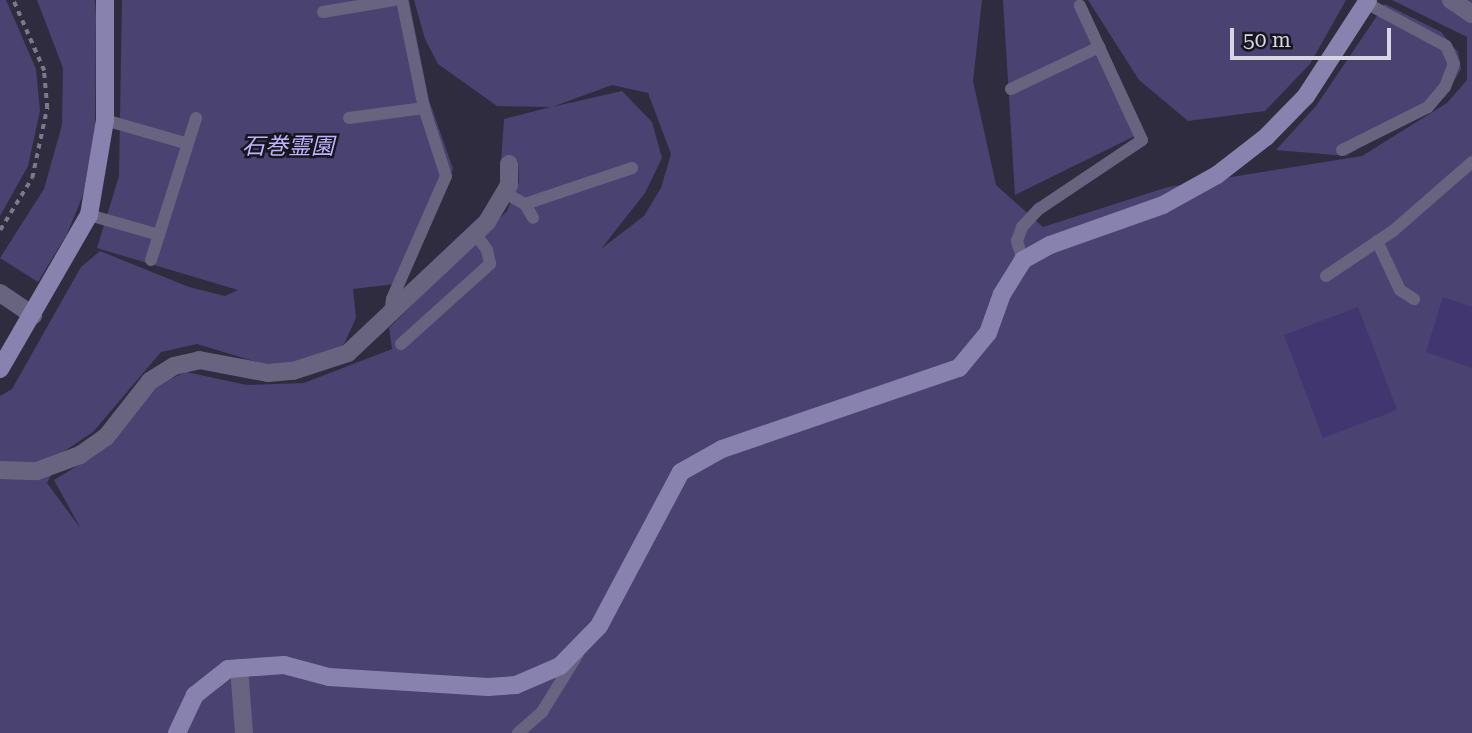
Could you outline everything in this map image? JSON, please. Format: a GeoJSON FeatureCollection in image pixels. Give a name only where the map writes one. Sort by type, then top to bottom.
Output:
{"type":"FeatureCollection","features":[{"type":"Feature","properties":{"kind":"street"},"geometry":{"type":"LineString","coordinates":[[0,369],[89,215],[105,120],[104,0]]}},
{"type":"Feature","properties":{"kind":"street"},"geometry":{"type":"LineString","coordinates":[[1451,0],[1472,14]]}},
{"type":"Feature","properties":{"kind":"street"},"geometry":{"type":"LineString","coordinates":[[177,733],[195,695],[228,669],[284,665],[329,677],[488,687],[516,685],[538,676],[579,650],[599,626],[681,472],[722,449],[959,368],[988,333],[1002,294],[1023,260],[1050,245],[1163,205],[1217,175],[1266,137],[1306,96],[1367,2]]}},
{"type":"Feature","properties":{"kind":"street"},"geometry":{"type":"LineString","coordinates":[[0,470],[37,471],[80,455],[106,438],[150,381],[174,366],[199,360],[268,373],[328,363],[348,353],[475,233],[505,193],[509,164]]}},
{"type":"Feature","properties":{"kind":"street"},"geometry":{"type":"LineString","coordinates":[[0,293],[33,315]]}},
{"type":"Feature","properties":{"kind":"street"},"geometry":{"type":"LineString","coordinates":[[239,668],[244,733]]}},
{"type":"Feature","properties":{"kind":"lane"},"geometry":{"type":"LineString","coordinates":[[323,12],[394,0]]}},
{"type":"Feature","properties":{"kind":"lane"},"geometry":{"type":"LineString","coordinates":[[390,314],[392,299],[446,176],[424,108],[402,0]]}},
{"type":"Feature","properties":{"kind":"lane"},"geometry":{"type":"LineString","coordinates":[[1342,150],[1428,107],[1446,87],[1454,64],[1446,46],[1367,2]]}},
{"type":"Feature","properties":{"kind":"lane"},"geometry":{"type":"LineString","coordinates":[[1023,260],[1017,241],[1022,227],[1039,209],[1139,146],[1142,140],[1080,6]]}},
{"type":"Feature","properties":{"kind":"lane"},"geometry":{"type":"LineString","coordinates":[[1011,89],[1098,47]]}},
{"type":"Feature","properties":{"kind":"lane"},"geometry":{"type":"LineString","coordinates":[[349,118],[424,108]]}},
{"type":"Feature","properties":{"kind":"lane"},"geometry":{"type":"LineString","coordinates":[[152,260],[196,118]]}},
{"type":"Feature","properties":{"kind":"lane"},"geometry":{"type":"LineString","coordinates":[[105,120],[188,144]]}},
{"type":"Feature","properties":{"kind":"lane"},"geometry":{"type":"LineString","coordinates":[[1326,276],[1377,242],[1472,162]]}},
{"type":"Feature","properties":{"kind":"lane"},"geometry":{"type":"LineString","coordinates":[[525,204],[632,168]]}},
{"type":"Feature","properties":{"kind":"lane"},"geometry":{"type":"LineString","coordinates":[[505,193],[525,204],[533,218]]}},
{"type":"Feature","properties":{"kind":"lane"},"geometry":{"type":"LineString","coordinates":[[89,215],[159,235]]}},
{"type":"Feature","properties":{"kind":"lane"},"geometry":{"type":"LineString","coordinates":[[401,344],[490,264],[487,250],[475,233]]}},
{"type":"Feature","properties":{"kind":"lane"},"geometry":{"type":"LineString","coordinates":[[1377,242],[1400,290],[1414,299]]}},
{"type":"Feature","properties":{"kind":"lane"},"geometry":{"type":"LineString","coordinates":[[518,733],[549,703],[579,650]]}},
{"type":"Feature","properties":{"kind":"path"},"geometry":{"type":"LineString","coordinates":[[0,230],[32,178],[47,108],[44,71],[13,0]]}},
{"type":"Feature","properties":{"kind":"green space"},"geometry":{"type":"Polygon","coordinates":[[[0,0],[6,0],[36,69],[40,111],[28,166],[0,216],[0,0]]]}},
{"type":"Feature","properties":{"kind":"green space"},"geometry":{"type":"Polygon","coordinates":[[[37,0],[95,0],[96,17],[95,129],[83,195],[67,234],[38,282],[0,258],[44,189],[62,125],[63,68],[37,0]]]}},
{"type":"Feature","properties":{"kind":"green space","name":"石巻霊園"},"geometry":{"type":"Polygon","coordinates":[[[122,0],[409,0],[429,100],[453,169],[404,283],[353,289],[356,318],[344,344],[319,359],[273,367],[197,344],[161,352],[93,432],[63,452],[47,483],[81,529],[54,480],[92,457],[161,383],[186,372],[247,385],[304,383],[392,349],[389,328],[507,211],[519,182],[518,160],[501,162],[504,119],[551,107],[497,106],[438,64],[425,39],[414,0],[982,0],[973,81],[996,185],[1043,227],[1168,187],[1362,156],[1447,103],[1467,80],[1467,37],[1392,0],[1472,0],[1472,733],[0,733],[0,396],[12,389],[81,267],[100,251],[189,287],[225,296],[238,290],[97,248],[119,176],[122,0]],[[612,85],[552,107],[622,91],[652,122],[662,158],[645,193],[601,249],[644,216],[661,188],[671,154],[648,93],[612,85]]]}},
{"type":"Feature","properties":{"kind":"green space"},"geometry":{"type":"Polygon","coordinates":[[[1003,0],[1079,0],[1143,132],[1015,195],[1003,0]]]}},
{"type":"Feature","properties":{"kind":"green space"},"geometry":{"type":"Polygon","coordinates":[[[1088,0],[1346,0],[1310,64],[1265,111],[1188,121],[1139,80],[1088,0]]]}},
{"type":"Feature","properties":{"kind":"green space"},"geometry":{"type":"Polygon","coordinates":[[[1385,4],[1441,32],[1458,52],[1461,69],[1445,97],[1346,156],[1276,150],[1316,106],[1385,4]]]}},
{"type":"Feature","properties":{"kind":"building"},"geometry":{"type":"Polygon","coordinates":[[[1443,297],[1472,307],[1472,368],[1426,352],[1443,297]]]}},
{"type":"Feature","properties":{"kind":"building"},"geometry":{"type":"Polygon","coordinates":[[[1358,307],[1397,410],[1323,438],[1284,335],[1358,307]]]}}]}
